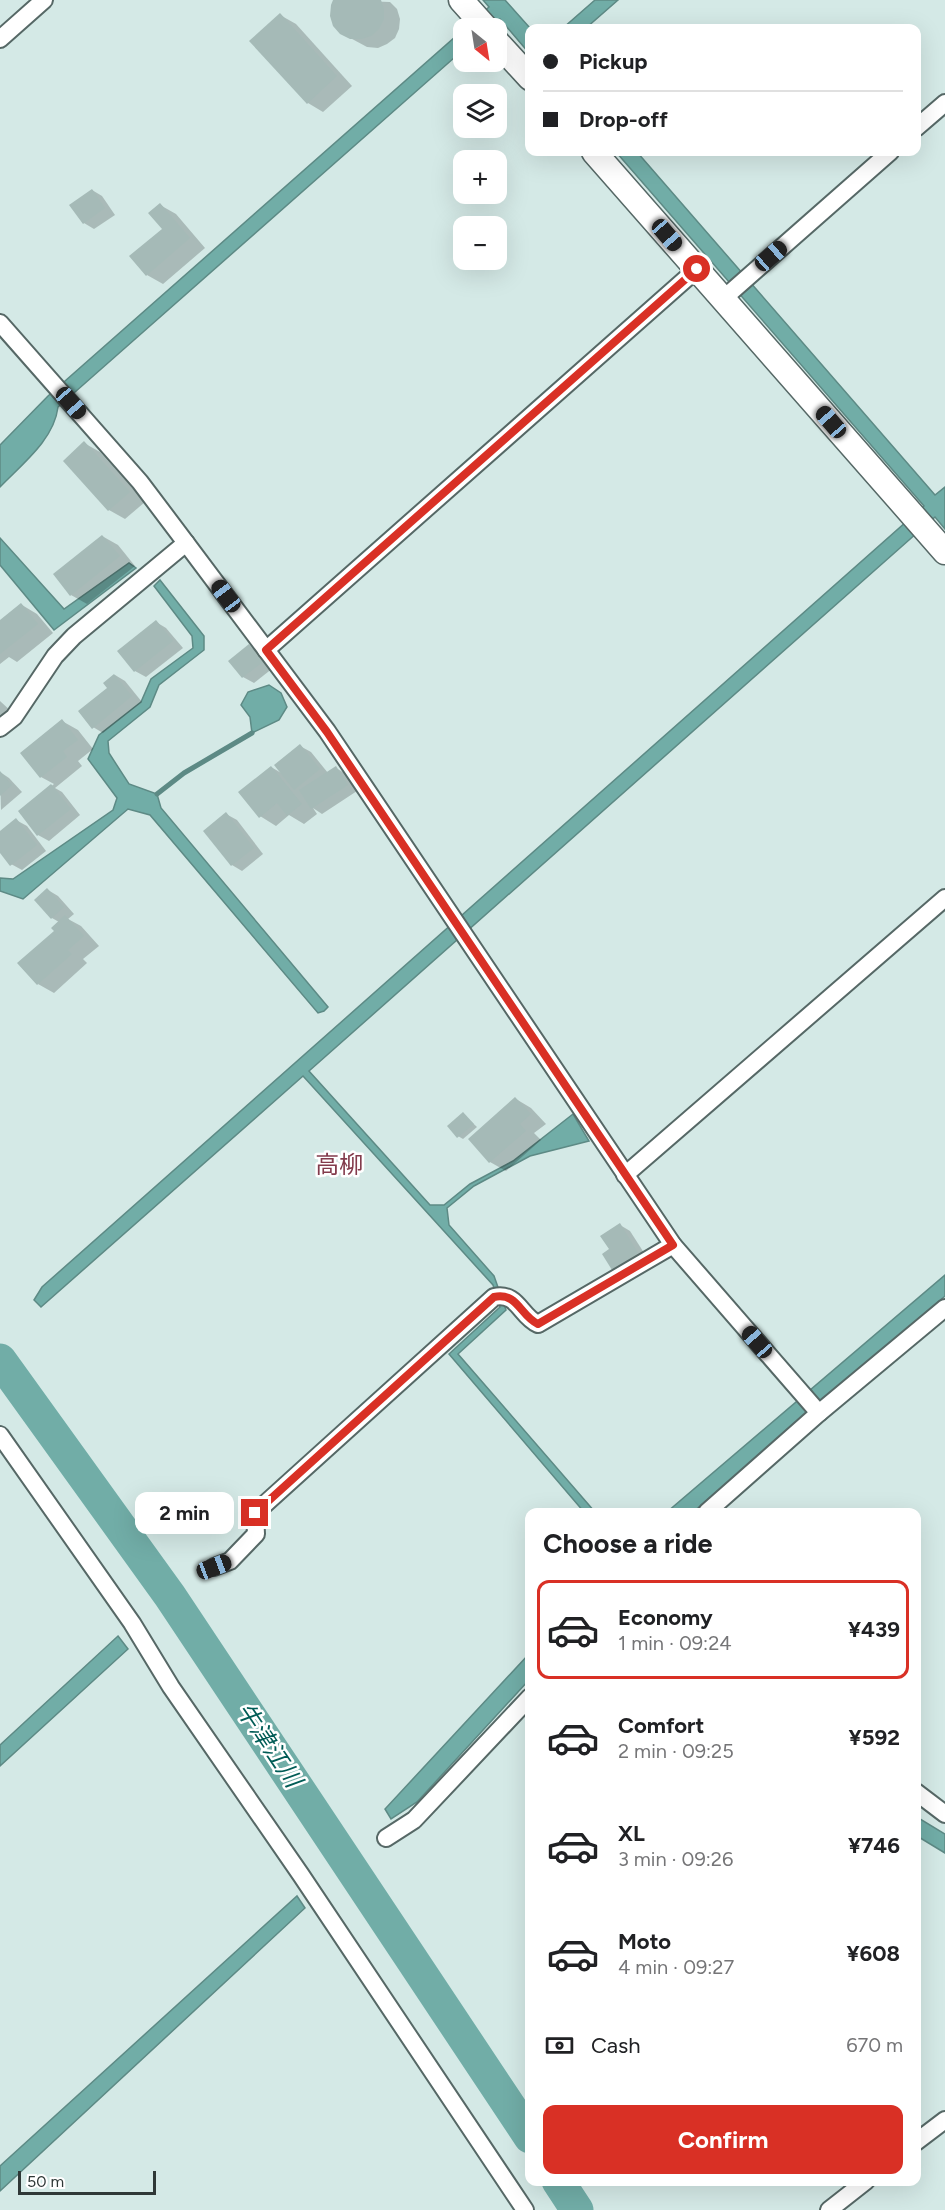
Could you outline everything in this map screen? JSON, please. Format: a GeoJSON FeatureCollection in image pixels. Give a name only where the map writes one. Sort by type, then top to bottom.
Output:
{"type":"FeatureCollection","features":[{"type":"Feature","properties":{"kind":"street"},"geometry":{"type":"LineString","coordinates":[[0,39],[44,0]]}},
{"type":"Feature","properties":{"kind":"street"},"geometry":{"type":"LineString","coordinates":[[507,53],[525,73]]}},
{"type":"Feature","properties":{"kind":"street"},"geometry":{"type":"LineString","coordinates":[[921,124],[945,103]]}},
{"type":"Feature","properties":{"kind":"street"},"geometry":{"type":"LineString","coordinates":[[598,156],[945,552]]}},
{"type":"Feature","properties":{"kind":"street"},"geometry":{"type":"LineString","coordinates":[[723,299],[885,156]]}},
{"type":"Feature","properties":{"kind":"street"},"geometry":{"type":"LineString","coordinates":[[266,650],[697,269]]}},
{"type":"Feature","properties":{"kind":"street"},"geometry":{"type":"LineString","coordinates":[[0,323],[140,482],[186,543],[327,732],[673,1245],[819,1413]]}},
{"type":"Feature","properties":{"kind":"street"},"geometry":{"type":"LineString","coordinates":[[0,728],[14,717],[55,656],[74,636],[186,543]]}},
{"type":"Feature","properties":{"kind":"street"},"geometry":{"type":"LineString","coordinates":[[626,1174],[945,898]]}},
{"type":"Feature","properties":{"kind":"street"},"geometry":{"type":"LineString","coordinates":[[214,1567],[230,1561],[256,1534],[255,1513],[498,1296],[509,1297],[532,1322],[538,1324],[673,1245]]}},
{"type":"Feature","properties":{"kind":"street"},"geometry":{"type":"LineString","coordinates":[[712,1508],[819,1413],[945,1308]]}},
{"type":"Feature","properties":{"kind":"street"},"geometry":{"type":"LineString","coordinates":[[0,1435],[132,1623],[171,1687],[301,1875],[525,2210]]}},
{"type":"Feature","properties":{"kind":"street"},"geometry":{"type":"LineString","coordinates":[[386,1838],[414,1820],[525,1702]]}},
{"type":"Feature","properties":{"kind":"street"},"geometry":{"type":"LineString","coordinates":[[921,1796],[945,1814]]}},
{"type":"Feature","properties":{"kind":"street"},"geometry":{"type":"LineString","coordinates":[[921,2138],[945,2120]]}},
{"type":"Feature","properties":{"kind":"street"},"geometry":{"type":"LineString","coordinates":[[829,2210],[860,2186]]}},
{"type":"Feature","properties":{"kind":"water"},"geometry":{"type":"Polygon","coordinates":[[[483,0],[505,0],[526,24],[525,48],[507,27],[507,18],[476,18],[489,7],[483,0]]]}},
{"type":"Feature","properties":{"kind":"water"},"geometry":{"type":"Polygon","coordinates":[[[595,0],[618,0],[591,24],[568,24],[595,0]]]}},
{"type":"Feature","properties":{"kind":"water"},"geometry":{"type":"Polygon","coordinates":[[[453,39],[453,59],[58,407],[44,441],[0,487],[0,445],[48,396],[453,39]]]}},
{"type":"Feature","properties":{"kind":"water"},"geometry":{"type":"Polygon","coordinates":[[[619,156],[640,156],[935,495],[945,487],[945,529],[935,517],[309,1071],[430,1205],[444,1205],[470,1184],[513,1161],[573,1114],[589,1141],[530,1156],[474,1186],[447,1208],[449,1225],[494,1276],[506,1310],[458,1354],[592,1508],[581,1508],[449,1354],[500,1307],[493,1285],[303,1076],[41,1307],[34,1300],[42,1287],[924,506],[619,156]]]}},
{"type":"Feature","properties":{"kind":"water"},"geometry":{"type":"Polygon","coordinates":[[[0,538],[64,609],[129,563],[136,568],[54,630],[0,565],[0,538]]]}},
{"type":"Feature","properties":{"kind":"water"},"geometry":{"type":"Polygon","coordinates":[[[160,580],[204,636],[204,650],[159,685],[150,707],[108,741],[109,753],[129,784],[157,794],[161,808],[328,1007],[324,1011],[318,1013],[150,815],[128,809],[23,899],[0,891],[0,878],[13,879],[113,810],[117,798],[88,759],[99,735],[141,702],[151,679],[193,648],[192,636],[154,586],[160,580]]]}},
{"type":"Feature","properties":{"kind":"water"},"geometry":{"type":"Polygon","coordinates":[[[269,685],[281,693],[287,707],[279,720],[252,733],[250,717],[241,705],[248,692],[269,685]]]}},
{"type":"Feature","properties":{"kind":"water"},"geometry":{"type":"Polygon","coordinates":[[[945,1275],[945,1296],[698,1508],[672,1508],[945,1275]]]}},
{"type":"Feature","properties":{"kind":"water"},"geometry":{"type":"Polygon","coordinates":[[[118,1636],[128,1649],[0,1766],[0,1745],[118,1636]]]}},
{"type":"Feature","properties":{"kind":"water"},"geometry":{"type":"Polygon","coordinates":[[[525,1658],[525,1684],[417,1802],[391,1819],[385,1809],[525,1658]]]}},
{"type":"Feature","properties":{"kind":"water"},"geometry":{"type":"Polygon","coordinates":[[[921,1820],[945,1834],[945,1853],[921,1838],[921,1820]]]}},
{"type":"Feature","properties":{"kind":"water"},"geometry":{"type":"Polygon","coordinates":[[[297,1896],[305,1908],[0,2191],[0,2166],[297,1896]]]}},
{"type":"Feature","properties":{"kind":"building"},"geometry":{"type":"Polygon","coordinates":[[[333,0],[381,0],[384,19],[379,29],[371,36],[350,39],[340,34],[333,26],[330,16],[333,0]]]}},
{"type":"Feature","properties":{"kind":"building"},"geometry":{"type":"Polygon","coordinates":[[[280,13],[337,76],[307,104],[249,41],[280,13]]]}},
{"type":"Feature","properties":{"kind":"building"},"geometry":{"type":"Polygon","coordinates":[[[92,189],[105,208],[83,224],[69,205],[92,189]]]}},
{"type":"Feature","properties":{"kind":"building"},"geometry":{"type":"Polygon","coordinates":[[[160,203],[190,238],[146,276],[129,256],[162,229],[148,213],[160,203]]]}},
{"type":"Feature","properties":{"kind":"building"},"geometry":{"type":"Polygon","coordinates":[[[84,441],[130,492],[108,511],[63,461],[84,441]]]}},
{"type":"Feature","properties":{"kind":"building"},"geometry":{"type":"Polygon","coordinates":[[[102,535],[120,556],[70,596],[53,574],[102,535]]]}},
{"type":"Feature","properties":{"kind":"building"},"geometry":{"type":"Polygon","coordinates":[[[21,603],[38,624],[0,654],[0,620],[21,603]]]}},
{"type":"Feature","properties":{"kind":"building"},"geometry":{"type":"Polygon","coordinates":[[[156,620],[173,641],[134,672],[117,651],[156,620]]]}},
{"type":"Feature","properties":{"kind":"building"},"geometry":{"type":"Polygon","coordinates":[[[249,644],[263,662],[242,678],[228,661],[249,644]]]}},
{"type":"Feature","properties":{"kind":"building"},"geometry":{"type":"Polygon","coordinates":[[[114,674],[132,696],[92,729],[78,711],[107,688],[103,683],[114,674]]]}},
{"type":"Feature","properties":{"kind":"building"},"geometry":{"type":"Polygon","coordinates":[[[62,719],[78,740],[63,751],[67,757],[40,778],[20,753],[62,719]]]}},
{"type":"Feature","properties":{"kind":"building"},"geometry":{"type":"Polygon","coordinates":[[[300,744],[320,769],[294,790],[274,765],[300,744]]]}},
{"type":"Feature","properties":{"kind":"building"},"geometry":{"type":"Polygon","coordinates":[[[271,766],[302,804],[287,816],[277,803],[259,818],[238,792],[271,766]]]}},
{"type":"Feature","properties":{"kind":"building"},"geometry":{"type":"Polygon","coordinates":[[[336,766],[348,785],[311,809],[299,790],[336,766]]]}},
{"type":"Feature","properties":{"kind":"building"},"geometry":{"type":"Polygon","coordinates":[[[0,771],[12,785],[0,796],[0,771]]]}},
{"type":"Feature","properties":{"kind":"building"},"geometry":{"type":"Polygon","coordinates":[[[51,784],[71,809],[37,836],[18,811],[51,784]]]}},
{"type":"Feature","properties":{"kind":"building"},"geometry":{"type":"Polygon","coordinates":[[[226,812],[254,848],[231,866],[203,831],[226,812]]]}},
{"type":"Feature","properties":{"kind":"building"},"geometry":{"type":"Polygon","coordinates":[[[16,818],[37,845],[10,866],[0,853],[0,831],[16,818]]]}},
{"type":"Feature","properties":{"kind":"building"},"geometry":{"type":"Polygon","coordinates":[[[47,888],[64,907],[51,919],[34,900],[47,888]]]}},
{"type":"Feature","properties":{"kind":"building"},"geometry":{"type":"Polygon","coordinates":[[[65,915],[84,936],[68,950],[72,954],[37,985],[17,963],[54,931],[51,928],[65,915]]]}},
{"type":"Feature","properties":{"kind":"building"},"geometry":{"type":"Polygon","coordinates":[[[515,1097],[531,1114],[520,1124],[526,1131],[489,1163],[468,1139],[515,1097]]]}},
{"type":"Feature","properties":{"kind":"building"},"geometry":{"type":"Polygon","coordinates":[[[463,1112],[474,1124],[457,1138],[447,1126],[463,1112]]]}},
{"type":"Feature","properties":{"kind":"building"},"geometry":{"type":"Polygon","coordinates":[[[620,1223],[638,1253],[612,1270],[602,1254],[609,1249],[600,1236],[620,1223]]]}},
{"type":"Feature","properties":{"kind":"waterway"},"geometry":{"type":"LineString","coordinates":[[157,794],[184,773],[252,733]]}},
{"type":"Feature","properties":{"kind":"waterway","name":"牛津江川"},"geometry":{"type":"LineString","coordinates":[[0,1360],[170,1596],[525,2129]]}},
{"type":"Feature","properties":{"kind":"waterway","name":"牛津江川"},"geometry":{"type":"LineString","coordinates":[[561,2186],[577,2210]]}},
{"type":"Feature","properties":{"kind":"district","name":"高柳"},"geometry":{"type":"Point","coordinates":[339,1165]}},
{"type":"Feature","properties":{"kind":"route"},"geometry":{"type":"LineString","coordinates":[[255,1513],[494,1297],[503,1295],[509,1297],[532,1322],[538,1324],[673,1245],[327,732],[266,650],[697,269]]}}]}
